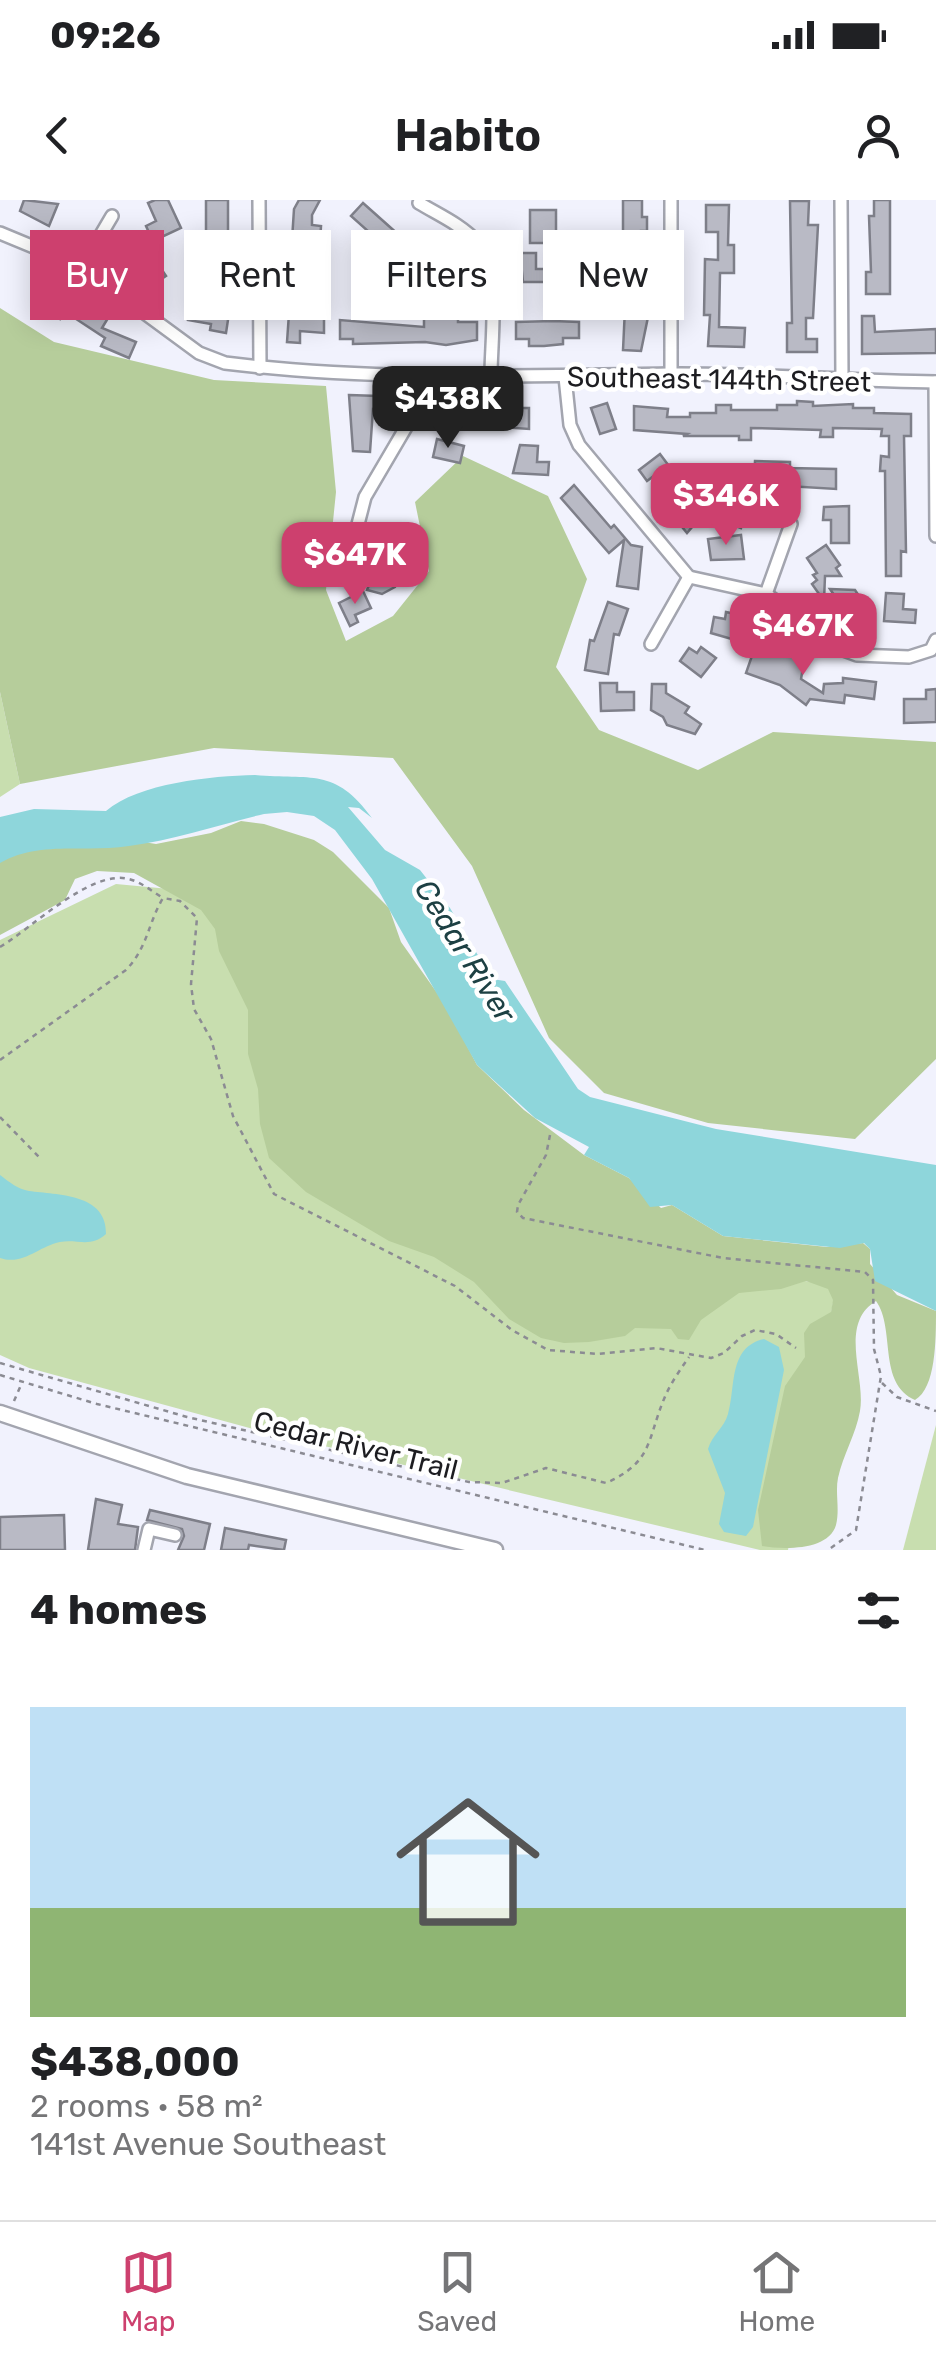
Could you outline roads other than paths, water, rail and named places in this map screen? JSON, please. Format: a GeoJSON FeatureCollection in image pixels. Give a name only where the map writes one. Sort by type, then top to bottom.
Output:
{"type":"FeatureCollection","features":[{"type":"Feature","properties":{"kind":"main road"},"geometry":{"type":"LineString","coordinates":[[0,1413],[187,1476],[494,1550]]}},
{"type":"Feature","properties":{"kind":"street"},"geometry":{"type":"LineString","coordinates":[[259,200],[260,368]]}},
{"type":"Feature","properties":{"kind":"street"},"geometry":{"type":"LineString","coordinates":[[671,200],[671,374]]}},
{"type":"Feature","properties":{"kind":"street"},"geometry":{"type":"LineString","coordinates":[[841,200],[842,379]]}},
{"type":"Feature","properties":{"kind":"street"},"geometry":{"type":"LineString","coordinates":[[419,203],[464,230],[481,245],[491,262],[490,374]]}},
{"type":"Feature","properties":{"kind":"street"},"geometry":{"type":"LineString","coordinates":[[104,230],[112,216]]}},
{"type":"Feature","properties":{"kind":"street","name":"Southeast 144th Street"},"geometry":{"type":"LineString","coordinates":[[0,232],[30,245]]}},
{"type":"Feature","properties":{"kind":"street","name":"Southeast 144th Street"},"geometry":{"type":"LineString","coordinates":[[154,320],[199,353],[225,363],[260,368],[565,378],[671,374],[935,382]]}},
{"type":"Feature","properties":{"kind":"street"},"geometry":{"type":"LineString","coordinates":[[356,532],[365,498],[408,422],[412,374]]}},
{"type":"Feature","properties":{"kind":"street"},"geometry":{"type":"LineString","coordinates":[[565,378],[570,425],[579,445],[689,577],[766,594],[841,649],[858,656],[909,657],[933,645]]}},
{"type":"Feature","properties":{"kind":"street"},"geometry":{"type":"LineString","coordinates":[[935,382],[936,536]]}},
{"type":"Feature","properties":{"kind":"street"},"geometry":{"type":"LineString","coordinates":[[766,594],[791,524]]}},
{"type":"Feature","properties":{"kind":"street"},"geometry":{"type":"LineString","coordinates":[[651,644],[689,577]]}},
{"type":"Feature","properties":{"kind":"street"},"geometry":{"type":"LineString","coordinates":[[144,1550],[149,1528],[174,1535]]}},
{"type":"Feature","properties":{"kind":"water","name":"Cedar River"},"geometry":{"type":"Polygon","coordinates":[[[255,775],[321,779],[346,790],[359,802],[372,818],[359,808],[348,807],[385,850],[420,870],[450,908],[492,979],[505,981],[578,1089],[590,1097],[716,1129],[936,1165],[936,1311],[875,1281],[870,1249],[864,1243],[840,1248],[723,1236],[672,1205],[650,1207],[629,1178],[584,1155],[589,1147],[535,1118],[477,1065],[372,879],[335,830],[314,816],[264,814],[146,843],[47,849],[0,863],[0,817],[34,809],[106,811],[120,801],[156,788],[197,779],[255,775]]]}},
{"type":"Feature","properties":{"kind":"water"},"geometry":{"type":"Polygon","coordinates":[[[0,1175],[25,1190],[89,1203],[104,1221],[106,1234],[90,1242],[52,1244],[16,1259],[0,1258],[0,1175]]]}},
{"type":"Feature","properties":{"kind":"water"},"geometry":{"type":"Polygon","coordinates":[[[764,1339],[779,1347],[784,1370],[753,1527],[746,1536],[724,1532],[719,1524],[725,1493],[708,1449],[728,1414],[739,1359],[752,1343],[764,1339]]]}}]}
